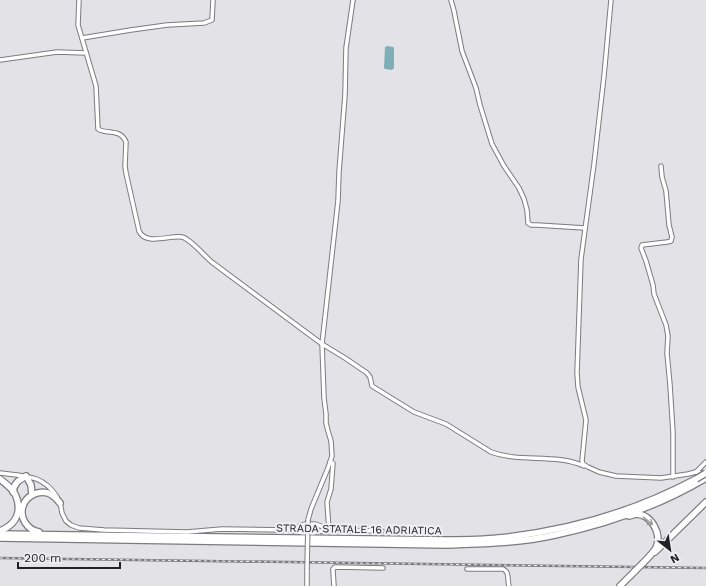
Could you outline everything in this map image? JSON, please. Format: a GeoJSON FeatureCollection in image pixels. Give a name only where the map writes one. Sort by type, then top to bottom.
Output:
{"type":"FeatureCollection","features":[{"type":"Feature","properties":{"kind":"highway"},"geometry":{"type":"LineString","coordinates":[[13,492],[16,483],[26,476],[32,485],[32,495]]}},
{"type":"Feature","properties":{"kind":"highway","name":"STRADA STATALE 16 ADRIATICA"},"geometry":{"type":"LineString","coordinates":[[0,532],[83,535],[446,540],[497,539],[547,532],[613,515],[706,476]]}},
{"type":"Feature","properties":{"kind":"highway","name":"STRADA STATALE 16 ADRIATICA"},"geometry":{"type":"LineString","coordinates":[[0,538],[446,545],[516,541],[572,531],[609,520],[645,507],[681,491],[706,476]]}},
{"type":"Feature","properties":{"kind":"highway"},"geometry":{"type":"LineString","coordinates":[[0,479],[8,485],[13,492],[17,499],[18,508],[18,513],[13,523],[0,532]]}},
{"type":"Feature","properties":{"kind":"highway"},"geometry":{"type":"LineString","coordinates":[[60,503],[54,496],[48,493],[37,493],[32,495],[27,499],[23,506],[22,513],[24,522],[36,531],[65,532],[83,535]]}},
{"type":"Feature","properties":{"kind":"highway"},"geometry":{"type":"LineString","coordinates":[[620,586],[706,502]]}},
{"type":"Feature","properties":{"kind":"highway"},"geometry":{"type":"LineString","coordinates":[[572,531],[591,529],[636,514],[643,516],[650,520],[655,526],[658,534],[656,548],[643,563]]}},
{"type":"Feature","properties":{"kind":"street"},"geometry":{"type":"LineString","coordinates":[[79,0],[78,25],[96,86],[98,129],[121,135],[126,142],[126,173],[139,231],[142,236],[152,239],[178,237],[187,239],[213,263],[322,344],[367,373],[372,386],[414,412],[446,424],[491,452],[513,457],[571,460],[599,472],[616,476],[650,478],[673,477],[696,472],[706,462]]}},
{"type":"Feature","properties":{"kind":"street"},"geometry":{"type":"LineString","coordinates":[[82,38],[168,25],[208,22],[212,20],[214,0]]}},
{"type":"Feature","properties":{"kind":"street"},"geometry":{"type":"LineString","coordinates":[[307,586],[308,520],[314,500],[332,456],[330,436],[326,423],[322,344],[338,201],[346,48],[352,0]]}},
{"type":"Feature","properties":{"kind":"street"},"geometry":{"type":"LineString","coordinates":[[452,0],[463,55],[476,88],[492,144],[504,166],[519,188],[527,210],[528,223],[531,225],[584,228]]}},
{"type":"Feature","properties":{"kind":"street"},"geometry":{"type":"LineString","coordinates":[[584,466],[582,461],[586,420],[578,387],[577,373],[580,266],[604,76],[610,0]]}},
{"type":"Feature","properties":{"kind":"street"},"geometry":{"type":"LineString","coordinates":[[0,60],[57,52],[86,52]]}},
{"type":"Feature","properties":{"kind":"street"},"geometry":{"type":"LineString","coordinates":[[661,166],[666,191],[668,225],[672,237],[671,241],[642,245],[641,248],[653,285],[654,294],[666,325],[668,336],[667,353],[673,433],[673,477]]}},
{"type":"Feature","properties":{"kind":"street"},"geometry":{"type":"LineString","coordinates":[[329,530],[327,502],[331,489],[333,469],[333,463],[330,462]]}},
{"type":"Feature","properties":{"kind":"street"},"geometry":{"type":"LineString","coordinates":[[696,472],[706,476]]}},
{"type":"Feature","properties":{"kind":"street"},"geometry":{"type":"LineString","coordinates":[[0,473],[39,479],[54,492],[66,520],[71,525],[79,528],[187,532],[222,529],[288,530],[304,533],[329,530]]}},
{"type":"Feature","properties":{"kind":"street"},"geometry":{"type":"LineString","coordinates":[[288,530],[305,524],[315,524],[334,531],[382,531]]}},
{"type":"Feature","properties":{"kind":"street"},"geometry":{"type":"LineString","coordinates":[[334,586],[333,569],[335,567],[384,568]]}},
{"type":"Feature","properties":{"kind":"street"},"geometry":{"type":"LineString","coordinates":[[467,569],[503,569],[507,571],[509,586]]}},
{"type":"Feature","properties":{"kind":"water"},"geometry":{"type":"Polygon","coordinates":[[[387,46],[394,48],[394,68],[392,70],[384,68],[385,47],[387,46]]]}},
{"type":"Feature","properties":{"kind":"railway"},"geometry":{"type":"LineString","coordinates":[[0,558],[706,568]]}}]}
